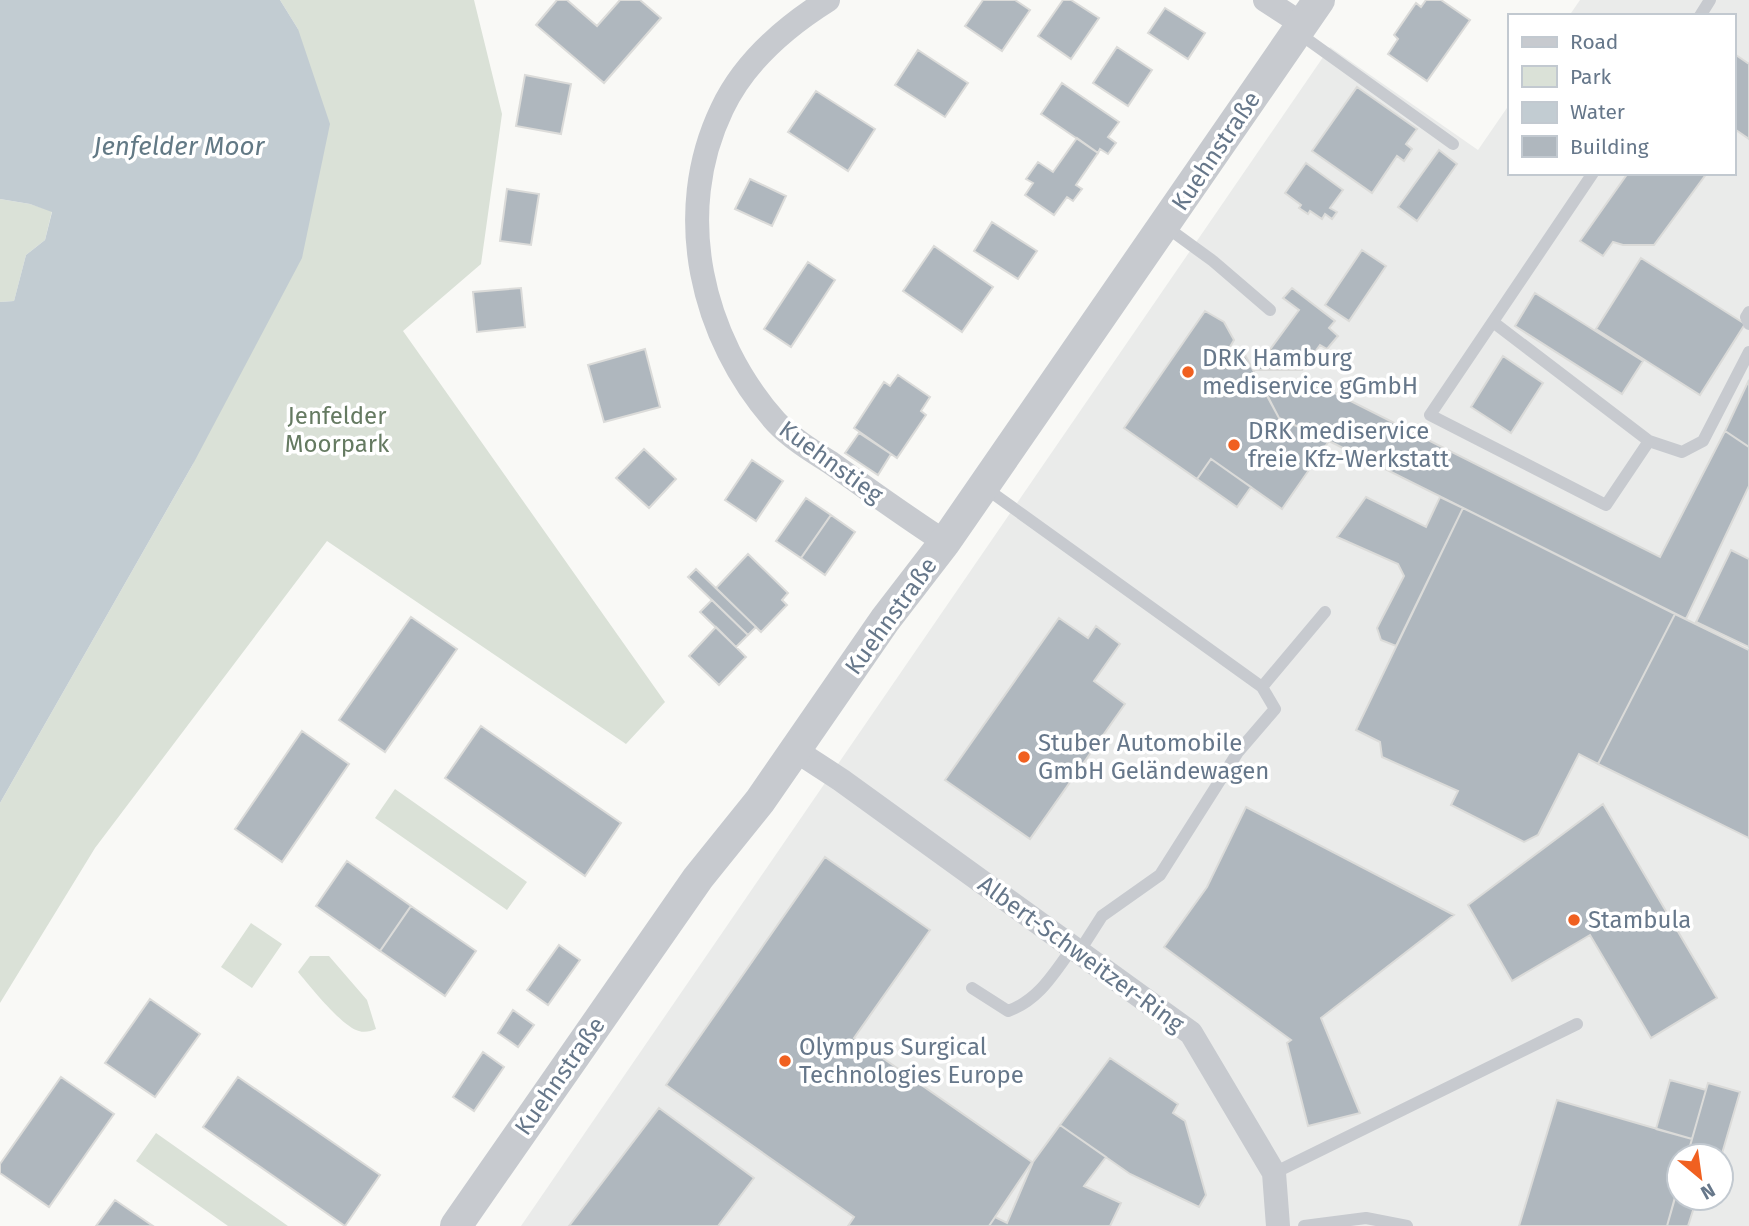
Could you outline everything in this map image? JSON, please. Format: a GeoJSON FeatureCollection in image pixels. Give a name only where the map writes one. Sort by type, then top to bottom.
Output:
{"type":"FeatureCollection","features":[{"type":"Feature","properties":{"kind":"street","name":"Kuehnstieg"},"geometry":{"type":"LineString","coordinates":[[828,0],[799,18],[758,56],[722,109],[708,147],[697,223],[700,267],[706,296],[733,362],[754,395],[779,425],[945,542]]}},
{"type":"Feature","properties":{"kind":"street"},"geometry":{"type":"LineString","coordinates":[[1265,0],[1306,19]]}},
{"type":"Feature","properties":{"kind":"street","name":"Kuehnstraße"},"geometry":{"type":"LineString","coordinates":[[456,1226],[698,878],[760,801],[885,620],[984,487],[1306,19]]}},
{"type":"Feature","properties":{"kind":"street","name":"Albert-Schweitzer-Ring"},"geometry":{"type":"LineString","coordinates":[[795,750],[841,780],[1191,1033],[1274,1173],[1279,1226]]}},
{"type":"Feature","properties":{"kind":"lane"},"geometry":{"type":"LineString","coordinates":[[1306,19],[1454,144]]}},
{"type":"Feature","properties":{"kind":"lane"},"geometry":{"type":"LineString","coordinates":[[1592,175],[1430,415],[1606,505],[1648,441]]}},
{"type":"Feature","properties":{"kind":"lane"},"geometry":{"type":"LineString","coordinates":[[1165,225],[1213,261],[1270,310]]}},
{"type":"Feature","properties":{"kind":"lane"},"geometry":{"type":"LineString","coordinates":[[1749,312],[1745,317],[1749,324]]}},
{"type":"Feature","properties":{"kind":"lane"},"geometry":{"type":"LineString","coordinates":[[1493,322],[1648,441],[1682,452],[1703,441],[1749,352]]}},
{"type":"Feature","properties":{"kind":"lane"},"geometry":{"type":"LineString","coordinates":[[972,988],[1008,1012],[1023,1006],[1043,989],[1102,916],[1160,875],[1238,752],[1275,709],[1262,687],[984,487]]}},
{"type":"Feature","properties":{"kind":"lane"},"geometry":{"type":"LineString","coordinates":[[1262,687],[1325,612]]}},
{"type":"Feature","properties":{"kind":"lane"},"geometry":{"type":"LineString","coordinates":[[1274,1173],[1577,1024]]}},
{"type":"Feature","properties":{"kind":"lane"},"geometry":{"type":"LineString","coordinates":[[1304,1226],[1366,1219],[1408,1226]]}},
{"type":"Feature","properties":{"kind":"shaded area"},"geometry":{"type":"Polygon","coordinates":[[[1580,0],[1749,0],[1749,1226],[521,1226],[1330,47],[1478,150],[1508,106],[1508,175],[1735,175],[1735,14],[1570,14],[1580,0]]]}},
{"type":"Feature","properties":{"kind":"green space","name":"Jenfelder Moorpark"},"geometry":{"type":"Polygon","coordinates":[[[280,0],[474,0],[502,114],[481,264],[403,331],[665,702],[626,744],[327,541],[95,848],[0,1003],[0,803],[193,464],[298,29],[280,0]]]}},
{"type":"Feature","properties":{"kind":"green space"},"geometry":{"type":"Polygon","coordinates":[[[0,199],[52,211],[45,240],[26,255],[14,301],[0,302],[0,199]]]}},
{"type":"Feature","properties":{"kind":"green space"},"geometry":{"type":"Polygon","coordinates":[[[395,789],[527,882],[507,910],[375,818],[395,789]]]}},
{"type":"Feature","properties":{"kind":"green space"},"geometry":{"type":"Polygon","coordinates":[[[251,923],[282,944],[252,988],[221,967],[251,923]]]}},
{"type":"Feature","properties":{"kind":"green space"},"geometry":{"type":"Polygon","coordinates":[[[310,956],[329,956],[367,1000],[376,1029],[363,1032],[352,1028],[327,1005],[298,972],[310,956]]]}},
{"type":"Feature","properties":{"kind":"green space"},"geometry":{"type":"Polygon","coordinates":[[[156,1133],[288,1226],[228,1226],[136,1161],[156,1133]]]}},
{"type":"Feature","properties":{"kind":"water","name":"Jenfelder Moor"},"geometry":{"type":"Polygon","coordinates":[[[0,0],[280,0],[298,29],[330,124],[302,258],[193,464],[0,803],[0,302],[14,301],[26,255],[45,240],[52,212],[30,204],[0,199],[0,0]]]}},
{"type":"Feature","properties":{"kind":"building"},"geometry":{"type":"Polygon","coordinates":[[[557,0],[567,0],[597,26],[620,0],[640,0],[661,18],[604,83],[536,25],[557,0]]]}},
{"type":"Feature","properties":{"kind":"building"},"geometry":{"type":"Polygon","coordinates":[[[983,0],[1015,0],[1030,10],[1002,51],[965,26],[983,0]]]}},
{"type":"Feature","properties":{"kind":"building"},"geometry":{"type":"Polygon","coordinates":[[[1063,0],[1071,0],[1099,18],[1071,59],[1038,36],[1063,0]]]}},
{"type":"Feature","properties":{"kind":"building"},"geometry":{"type":"Polygon","coordinates":[[[1426,0],[1441,0],[1470,20],[1427,81],[1388,54],[1398,39],[1394,35],[1416,3],[1421,7],[1426,0]]]}},
{"type":"Feature","properties":{"kind":"building"},"geometry":{"type":"Polygon","coordinates":[[[1165,8],[1205,33],[1188,59],[1148,33],[1165,8]]]}},
{"type":"Feature","properties":{"kind":"building"},"geometry":{"type":"Polygon","coordinates":[[[1117,47],[1152,70],[1128,106],[1093,83],[1117,47]]]}},
{"type":"Feature","properties":{"kind":"building"},"geometry":{"type":"Polygon","coordinates":[[[918,50],[968,83],[945,117],[895,85],[918,50]]]}},
{"type":"Feature","properties":{"kind":"building"},"geometry":{"type":"Polygon","coordinates":[[[1735,54],[1749,64],[1749,139],[1735,129],[1735,54]]]}},
{"type":"Feature","properties":{"kind":"building"},"geometry":{"type":"Polygon","coordinates":[[[525,75],[571,84],[561,134],[516,126],[525,75]]]}},
{"type":"Feature","properties":{"kind":"building"},"geometry":{"type":"Polygon","coordinates":[[[1062,83],[1119,122],[1108,137],[1116,143],[1108,154],[1100,149],[1098,153],[1041,114],[1062,83]]]}},
{"type":"Feature","properties":{"kind":"building"},"geometry":{"type":"Polygon","coordinates":[[[1357,87],[1417,129],[1406,144],[1412,149],[1404,161],[1397,156],[1372,193],[1312,151],[1357,87]]]}},
{"type":"Feature","properties":{"kind":"building"},"geometry":{"type":"Polygon","coordinates":[[[816,91],[875,129],[848,171],[788,132],[816,91]]]}},
{"type":"Feature","properties":{"kind":"building"},"geometry":{"type":"Polygon","coordinates":[[[1077,138],[1098,153],[1076,185],[1082,189],[1073,201],[1067,197],[1054,215],[1025,195],[1033,183],[1026,179],[1038,162],[1053,172],[1077,138]]]}},
{"type":"Feature","properties":{"kind":"building"},"geometry":{"type":"Polygon","coordinates":[[[1439,150],[1457,164],[1417,221],[1398,207],[1439,150]]]}},
{"type":"Feature","properties":{"kind":"building"},"geometry":{"type":"Polygon","coordinates":[[[1306,163],[1343,190],[1330,208],[1337,212],[1332,219],[1325,214],[1322,219],[1310,211],[1308,214],[1285,193],[1306,163]]]}},
{"type":"Feature","properties":{"kind":"building"},"geometry":{"type":"Polygon","coordinates":[[[1627,175],[1706,175],[1654,245],[1623,245],[1613,242],[1603,256],[1580,241],[1627,175]]]}},
{"type":"Feature","properties":{"kind":"building"},"geometry":{"type":"Polygon","coordinates":[[[750,179],[786,196],[772,226],[735,209],[750,179]]]}},
{"type":"Feature","properties":{"kind":"building"},"geometry":{"type":"Polygon","coordinates":[[[507,189],[539,194],[531,245],[500,241],[507,189]]]}},
{"type":"Feature","properties":{"kind":"building"},"geometry":{"type":"Polygon","coordinates":[[[992,222],[1037,251],[1018,279],[974,251],[992,222]]]}},
{"type":"Feature","properties":{"kind":"building"},"geometry":{"type":"Polygon","coordinates":[[[934,246],[993,287],[962,332],[903,291],[934,246]]]}},
{"type":"Feature","properties":{"kind":"building"},"geometry":{"type":"Polygon","coordinates":[[[1362,250],[1386,266],[1349,321],[1325,305],[1362,250]]]}},
{"type":"Feature","properties":{"kind":"building"},"geometry":{"type":"Polygon","coordinates":[[[1641,258],[1745,324],[1700,395],[1596,329],[1641,258]]]}},
{"type":"Feature","properties":{"kind":"building"},"geometry":{"type":"Polygon","coordinates":[[[808,262],[835,280],[791,347],[764,329],[808,262]]]}},
{"type":"Feature","properties":{"kind":"building"},"geometry":{"type":"Polygon","coordinates":[[[521,288],[525,327],[477,332],[473,292],[521,288]]]}},
{"type":"Feature","properties":{"kind":"building"},"geometry":{"type":"Polygon","coordinates":[[[1292,288],[1335,321],[1329,328],[1338,336],[1327,349],[1320,345],[1302,370],[1255,370],[1299,310],[1283,298],[1292,288]]]}},
{"type":"Feature","properties":{"kind":"building"},"geometry":{"type":"Polygon","coordinates":[[[1535,293],[1643,361],[1622,394],[1515,326],[1535,293]]]}},
{"type":"Feature","properties":{"kind":"building"},"geometry":{"type":"Polygon","coordinates":[[[1205,311],[1224,322],[1234,340],[1223,359],[1235,368],[1245,355],[1279,418],[1329,441],[1282,509],[1211,459],[1197,479],[1124,428],[1205,311]]]}},
{"type":"Feature","properties":{"kind":"building"},"geometry":{"type":"Polygon","coordinates":[[[645,349],[660,407],[604,422],[588,365],[645,349]]]}},
{"type":"Feature","properties":{"kind":"building"},"geometry":{"type":"Polygon","coordinates":[[[1503,356],[1543,383],[1511,433],[1471,407],[1503,356]]]}},
{"type":"Feature","properties":{"kind":"building"},"geometry":{"type":"Polygon","coordinates":[[[898,375],[930,397],[921,411],[926,415],[897,458],[854,428],[884,382],[890,386],[898,375]]]}},
{"type":"Feature","properties":{"kind":"building"},"geometry":{"type":"Polygon","coordinates":[[[1307,379],[1660,557],[1725,431],[1749,447],[1749,486],[1686,619],[1279,418],[1265,391],[1307,379]]]}},
{"type":"Feature","properties":{"kind":"building"},"geometry":{"type":"Polygon","coordinates":[[[1749,380],[1749,447],[1725,431],[1749,380]]]}},
{"type":"Feature","properties":{"kind":"building"},"geometry":{"type":"Polygon","coordinates":[[[859,433],[891,454],[878,475],[845,453],[859,433]]]}},
{"type":"Feature","properties":{"kind":"building"},"geometry":{"type":"Polygon","coordinates":[[[644,449],[676,479],[649,508],[616,478],[644,449]]]}},
{"type":"Feature","properties":{"kind":"building"},"geometry":{"type":"Polygon","coordinates":[[[1211,459],[1251,487],[1237,507],[1197,479],[1211,459]]]}},
{"type":"Feature","properties":{"kind":"building"},"geometry":{"type":"Polygon","coordinates":[[[752,460],[783,481],[756,521],[725,500],[752,460]]]}},
{"type":"Feature","properties":{"kind":"building"},"geometry":{"type":"Polygon","coordinates":[[[1366,497],[1426,527],[1440,497],[1463,508],[1396,646],[1381,640],[1377,628],[1404,576],[1398,564],[1337,537],[1366,497]]]}},
{"type":"Feature","properties":{"kind":"building"},"geometry":{"type":"Polygon","coordinates":[[[806,498],[831,515],[801,558],[776,541],[806,498]]]}},
{"type":"Feature","properties":{"kind":"building"},"geometry":{"type":"Polygon","coordinates":[[[1463,508],[1675,614],[1598,764],[1579,754],[1538,835],[1524,842],[1451,805],[1458,791],[1382,757],[1380,742],[1356,730],[1463,508]]]}},
{"type":"Feature","properties":{"kind":"building"},"geometry":{"type":"Polygon","coordinates":[[[831,515],[855,532],[825,575],[801,558],[831,515]]]}},
{"type":"Feature","properties":{"kind":"building"},"geometry":{"type":"Polygon","coordinates":[[[1731,550],[1749,559],[1749,647],[1696,622],[1731,550]]]}},
{"type":"Feature","properties":{"kind":"building"},"geometry":{"type":"Polygon","coordinates":[[[748,554],[788,593],[782,600],[787,605],[761,632],[716,588],[748,554]]]}},
{"type":"Feature","properties":{"kind":"building"},"geometry":{"type":"Polygon","coordinates":[[[696,569],[756,627],[748,635],[688,577],[696,569]]]}},
{"type":"Feature","properties":{"kind":"building"},"geometry":{"type":"Polygon","coordinates":[[[712,600],[748,635],[736,647],[700,612],[712,600]]]}},
{"type":"Feature","properties":{"kind":"building"},"geometry":{"type":"Polygon","coordinates":[[[1675,614],[1749,650],[1749,838],[1598,764],[1675,614]]]}},
{"type":"Feature","properties":{"kind":"building"},"geometry":{"type":"Polygon","coordinates":[[[411,617],[457,649],[385,752],[339,720],[411,617]]]}},
{"type":"Feature","properties":{"kind":"building"},"geometry":{"type":"Polygon","coordinates":[[[1059,618],[1088,638],[1096,626],[1120,644],[1094,681],[1125,704],[1030,839],[945,780],[1059,618]]]}},
{"type":"Feature","properties":{"kind":"building"},"geometry":{"type":"Polygon","coordinates":[[[716,627],[746,657],[719,685],[689,656],[716,627]]]}},
{"type":"Feature","properties":{"kind":"building"},"geometry":{"type":"Polygon","coordinates":[[[481,726],[621,823],[585,876],[445,778],[481,726]]]}},
{"type":"Feature","properties":{"kind":"building"},"geometry":{"type":"Polygon","coordinates":[[[302,731],[349,764],[282,862],[235,829],[302,731]]]}},
{"type":"Feature","properties":{"kind":"building","name":"Stambula"},"geometry":{"type":"Polygon","coordinates":[[[1603,804],[1717,998],[1651,1038],[1590,935],[1512,981],[1468,905],[1603,804]]]}},
{"type":"Feature","properties":{"kind":"building"},"geometry":{"type":"Polygon","coordinates":[[[1246,807],[1454,915],[1321,1018],[1360,1113],[1308,1126],[1287,1043],[1291,1040],[1164,947],[1207,887],[1246,807]]]}},
{"type":"Feature","properties":{"kind":"building","name":"Olympus Surgical Technologies Europe"},"geometry":{"type":"Polygon","coordinates":[[[825,857],[930,930],[854,1038],[1032,1162],[989,1226],[848,1226],[854,1217],[666,1085],[825,857]]]}},
{"type":"Feature","properties":{"kind":"building"},"geometry":{"type":"Polygon","coordinates":[[[347,861],[411,906],[380,951],[316,906],[347,861]]]}},
{"type":"Feature","properties":{"kind":"building"},"geometry":{"type":"Polygon","coordinates":[[[411,906],[476,951],[445,996],[380,951],[411,906]]]}},
{"type":"Feature","properties":{"kind":"building"},"geometry":{"type":"Polygon","coordinates":[[[559,945],[580,960],[548,1005],[527,990],[559,945]]]}},
{"type":"Feature","properties":{"kind":"building"},"geometry":{"type":"Polygon","coordinates":[[[150,999],[200,1034],[155,1097],[105,1063],[150,999]]]}},
{"type":"Feature","properties":{"kind":"building"},"geometry":{"type":"Polygon","coordinates":[[[513,1010],[534,1025],[518,1047],[498,1033],[513,1010]]]}},
{"type":"Feature","properties":{"kind":"building"},"geometry":{"type":"Polygon","coordinates":[[[483,1052],[504,1067],[474,1111],[453,1097],[483,1052]]]}},
{"type":"Feature","properties":{"kind":"building"},"geometry":{"type":"Polygon","coordinates":[[[1110,1058],[1178,1104],[1173,1113],[1185,1121],[1206,1195],[1199,1207],[1130,1174],[1060,1125],[1110,1058]]]}},
{"type":"Feature","properties":{"kind":"building"},"geometry":{"type":"Polygon","coordinates":[[[61,1077],[114,1114],[49,1207],[0,1173],[0,1164],[61,1077]]]}},
{"type":"Feature","properties":{"kind":"building"},"geometry":{"type":"Polygon","coordinates":[[[238,1077],[380,1175],[345,1226],[203,1127],[238,1077]]]}},
{"type":"Feature","properties":{"kind":"building"},"geometry":{"type":"Polygon","coordinates":[[[1670,1080],[1706,1090],[1692,1139],[1656,1129],[1670,1080]]]}},
{"type":"Feature","properties":{"kind":"building"},"geometry":{"type":"Polygon","coordinates":[[[1708,1083],[1740,1092],[1725,1142],[1691,1142],[1708,1083]]]}},
{"type":"Feature","properties":{"kind":"building"},"geometry":{"type":"Polygon","coordinates":[[[1557,1100],[1692,1139],[1691,1142],[1665,1142],[1665,1212],[1671,1212],[1667,1226],[1519,1226],[1557,1100]]]}},
{"type":"Feature","properties":{"kind":"building"},"geometry":{"type":"Polygon","coordinates":[[[659,1108],[754,1178],[718,1226],[569,1226],[659,1108]]]}},
{"type":"Feature","properties":{"kind":"building"},"geometry":{"type":"Polygon","coordinates":[[[1060,1125],[1106,1157],[1084,1186],[1121,1203],[1110,1226],[989,1226],[995,1217],[1007,1223],[1033,1162],[1060,1125]]]}},
{"type":"Feature","properties":{"kind":"building"},"geometry":{"type":"Polygon","coordinates":[[[115,1200],[153,1226],[96,1226],[115,1200]]]}},
{"type":"Feature","properties":{"kind":"building"},"geometry":{"type":"Polygon","coordinates":[[[1671,1212],[1692,1212],[1688,1226],[1667,1226],[1671,1212]]]}},
{"type":"Feature","properties":{"kind":"place","name":"DRK Hamburg mediservice gGmbH"},"geometry":{"type":"Point","coordinates":[1188,372]}},
{"type":"Feature","properties":{"kind":"place","name":"DRK mediservice freie Kfz-Werkstatt"},"geometry":{"type":"Point","coordinates":[1234,445]}},
{"type":"Feature","properties":{"kind":"place","name":"Stuber Automobile GmbH Geländewagen"},"geometry":{"type":"Point","coordinates":[1024,757]}},
{"type":"Feature","properties":{"kind":"place","name":"Stambula"},"geometry":{"type":"Point","coordinates":[1574,920]}},
{"type":"Feature","properties":{"kind":"place","name":"Olympus Surgical Technologies Europe"},"geometry":{"type":"Point","coordinates":[785,1061]}}]}
